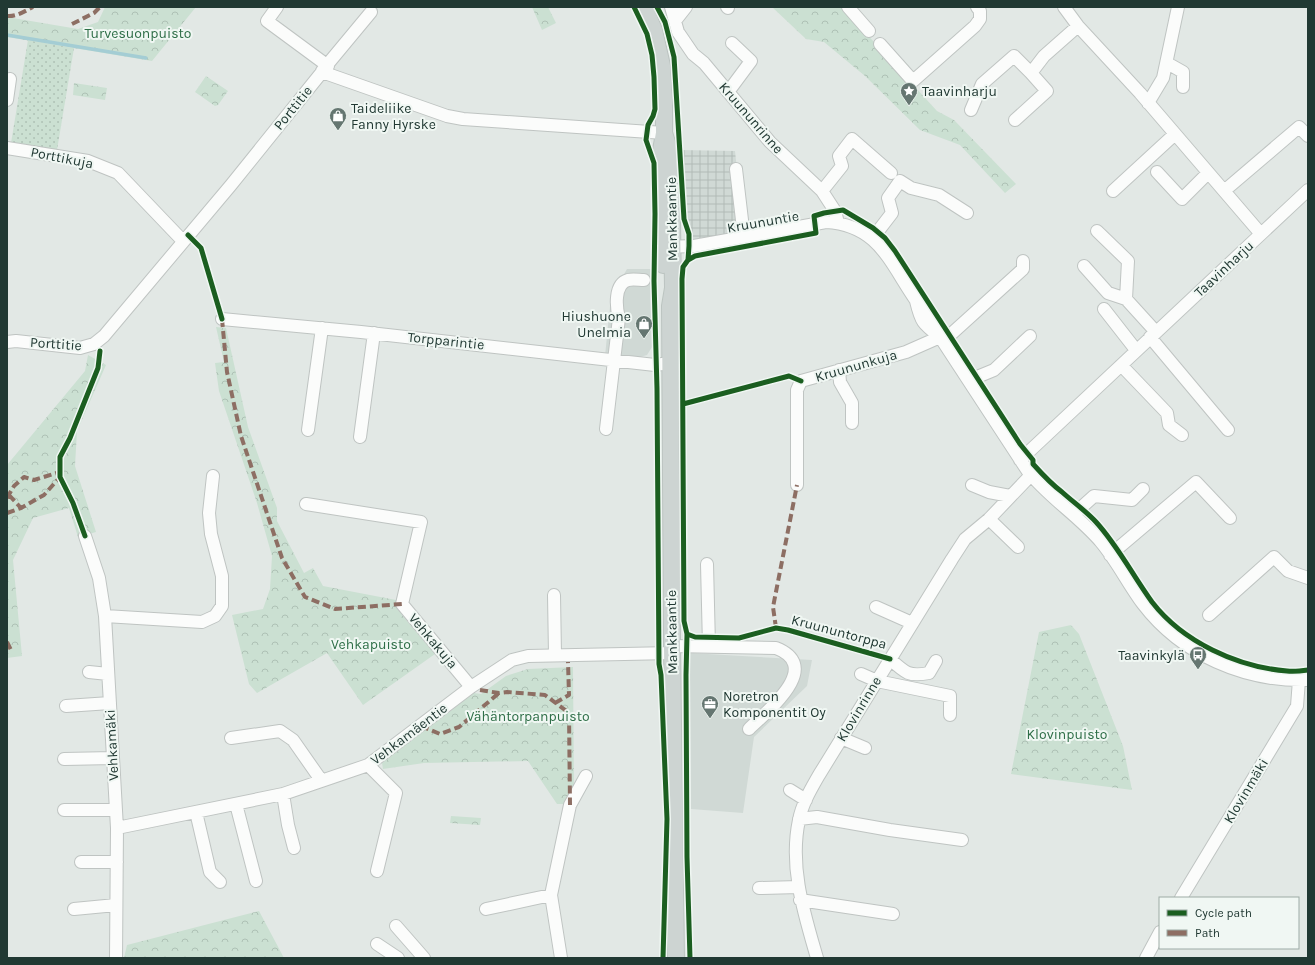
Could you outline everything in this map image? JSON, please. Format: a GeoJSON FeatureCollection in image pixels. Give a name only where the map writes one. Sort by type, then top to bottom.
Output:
{"type":"FeatureCollection","features":[{"type":"Feature","properties":{"kind":"main road","name":"Mankkaantie"},"geometry":{"type":"LineString","coordinates":[[644,7],[654,30],[662,66],[664,100],[664,133],[659,162],[667,247],[664,287],[670,306],[676,958]]}},
{"type":"Feature","properties":{"kind":"street"},"geometry":{"type":"LineString","coordinates":[[277,7],[267,21],[325,69],[371,12]]}},
{"type":"Feature","properties":{"kind":"street","name":"Kruununrinne"},"geometry":{"type":"LineString","coordinates":[[671,7],[678,32],[693,54],[704,63],[770,142],[822,192],[835,211],[838,223]]}},
{"type":"Feature","properties":{"kind":"street"},"geometry":{"type":"LineString","coordinates":[[675,21],[686,7]]}},
{"type":"Feature","properties":{"kind":"street"},"geometry":{"type":"LineString","coordinates":[[848,7],[868,31]]}},
{"type":"Feature","properties":{"kind":"street"},"geometry":{"type":"LineString","coordinates":[[880,44],[913,81],[975,26],[980,18],[980,11],[977,7]]}},
{"type":"Feature","properties":{"kind":"street","name":"Taavinharju"},"geometry":{"type":"LineString","coordinates":[[1020,460],[1261,234],[1148,103],[1078,26],[1064,7]]}},
{"type":"Feature","properties":{"kind":"street"},"geometry":{"type":"LineString","coordinates":[[1148,103],[1164,78],[1178,7]]}},
{"type":"Feature","properties":{"kind":"street"},"geometry":{"type":"LineString","coordinates":[[1031,73],[1044,56],[1078,26]]}},
{"type":"Feature","properties":{"kind":"street"},"geometry":{"type":"LineString","coordinates":[[728,92],[751,61],[732,43]]}},
{"type":"Feature","properties":{"kind":"street"},"geometry":{"type":"LineString","coordinates":[[971,110],[982,84],[1014,56],[1047,91],[1016,120]]}},
{"type":"Feature","properties":{"kind":"street"},"geometry":{"type":"LineString","coordinates":[[1167,63],[1183,72],[1183,87]]}},
{"type":"Feature","properties":{"kind":"street","name":"Porttitie"},"geometry":{"type":"LineString","coordinates":[[7,342],[16,341],[80,348],[94,344],[104,336],[231,185],[325,69],[447,116],[463,119],[664,133]]}},
{"type":"Feature","properties":{"kind":"street"},"geometry":{"type":"LineString","coordinates":[[7,100],[10,79]]}},
{"type":"Feature","properties":{"kind":"street"},"geometry":{"type":"LineString","coordinates":[[1224,191],[1299,127],[1308,136]]}},
{"type":"Feature","properties":{"kind":"street"},"geometry":{"type":"LineString","coordinates":[[1113,191],[1175,134]]}},
{"type":"Feature","properties":{"kind":"street"},"geometry":{"type":"LineString","coordinates":[[822,192],[842,166],[839,156],[852,139],[891,173]]}},
{"type":"Feature","properties":{"kind":"street","name":"Porttikuja"},"geometry":{"type":"LineString","coordinates":[[7,148],[88,161],[118,173],[183,241]]}},
{"type":"Feature","properties":{"kind":"street"},"geometry":{"type":"LineString","coordinates":[[736,169],[744,237]]}},
{"type":"Feature","properties":{"kind":"street"},"geometry":{"type":"LineString","coordinates":[[1157,172],[1182,199],[1208,173]]}},
{"type":"Feature","properties":{"kind":"street"},"geometry":{"type":"LineString","coordinates":[[872,239],[892,213],[888,198],[900,181],[911,188],[939,195],[967,213]]}},
{"type":"Feature","properties":{"kind":"street"},"geometry":{"type":"LineString","coordinates":[[1261,234],[1308,190]]}},
{"type":"Feature","properties":{"kind":"street","name":"Kruununtie"},"geometry":{"type":"LineString","coordinates":[[667,247],[694,246],[826,222],[847,225],[866,234],[885,253],[916,301],[925,309],[940,337],[1031,475],[1098,538],[1148,611],[1177,638],[1192,649],[1236,671],[1260,676],[1304,680]]}},
{"type":"Feature","properties":{"kind":"street"},"geometry":{"type":"LineString","coordinates":[[1097,231],[1128,261],[1126,299]]}},
{"type":"Feature","properties":{"kind":"street","name":"Kruununkuja"},"geometry":{"type":"LineString","coordinates":[[796,485],[797,390],[801,381],[906,352],[940,337],[949,336],[1023,269],[1023,261]]}},
{"type":"Feature","properties":{"kind":"street"},"geometry":{"type":"LineString","coordinates":[[1084,266],[1108,293],[1126,299],[1228,430]]}},
{"type":"Feature","properties":{"kind":"street"},"geometry":{"type":"LineString","coordinates":[[606,429],[619,318],[617,306],[619,290],[622,284],[628,280],[644,280]]}},
{"type":"Feature","properties":{"kind":"street"},"geometry":{"type":"LineString","coordinates":[[1104,309],[1136,350]]}},
{"type":"Feature","properties":{"kind":"street","name":"Torpparintie"},"geometry":{"type":"LineString","coordinates":[[222,318],[374,333],[655,365],[670,363]]}},
{"type":"Feature","properties":{"kind":"street"},"geometry":{"type":"LineString","coordinates":[[308,430],[322,328]]}},
{"type":"Feature","properties":{"kind":"street"},"geometry":{"type":"LineString","coordinates":[[360,437],[374,333]]}},
{"type":"Feature","properties":{"kind":"street"},"geometry":{"type":"LineString","coordinates":[[970,382],[977,377],[994,370],[1030,336]]}},
{"type":"Feature","properties":{"kind":"street"},"geometry":{"type":"LineString","coordinates":[[1120,365],[1167,413],[1169,425],[1182,435]]}},
{"type":"Feature","properties":{"kind":"street"},"geometry":{"type":"LineString","coordinates":[[839,370],[840,382],[852,403],[852,423]]}},
{"type":"Feature","properties":{"kind":"street","name":"Klovinrinne"},"geometry":{"type":"LineString","coordinates":[[817,958],[800,900],[795,853],[799,819],[806,800],[841,738],[966,539],[989,519],[1031,475]]}},
{"type":"Feature","properties":{"kind":"street"},"geometry":{"type":"LineString","coordinates":[[105,616],[202,622],[215,616],[222,606],[222,576],[210,527],[209,513],[213,476]]}},
{"type":"Feature","properties":{"kind":"street"},"geometry":{"type":"LineString","coordinates":[[1110,555],[1196,482],[1230,518]]}},
{"type":"Feature","properties":{"kind":"street"},"geometry":{"type":"LineString","coordinates":[[972,486],[990,492],[1010,496]]}},
{"type":"Feature","properties":{"kind":"street"},"geometry":{"type":"LineString","coordinates":[[1074,514],[1094,496],[1132,500],[1143,489]]}},
{"type":"Feature","properties":{"kind":"street","name":"Vehkakuja"},"geometry":{"type":"LineString","coordinates":[[306,504],[421,522],[402,604],[472,687]]}},
{"type":"Feature","properties":{"kind":"street"},"geometry":{"type":"LineString","coordinates":[[989,519],[1018,547]]}},
{"type":"Feature","properties":{"kind":"street","name":"Vehkamäki"},"geometry":{"type":"LineString","coordinates":[[85,536],[99,578],[105,616],[117,828],[116,958]]}},
{"type":"Feature","properties":{"kind":"street"},"geometry":{"type":"LineString","coordinates":[[1209,614],[1274,557],[1288,571],[1308,578]]}},
{"type":"Feature","properties":{"kind":"street"},"geometry":{"type":"LineString","coordinates":[[707,564],[709,646]]}},
{"type":"Feature","properties":{"kind":"street"},"geometry":{"type":"LineString","coordinates":[[554,595],[555,655]]}},
{"type":"Feature","properties":{"kind":"street"},"geometry":{"type":"LineString","coordinates":[[876,607],[912,623]]}},
{"type":"Feature","properties":{"kind":"street","name":"Vehkamäentie"},"geometry":{"type":"LineString","coordinates":[[117,828],[283,794],[368,765],[472,687],[512,660],[528,656],[672,650],[709,646],[776,648],[785,652],[791,658],[796,665],[795,673],[783,696],[749,729]]}},
{"type":"Feature","properties":{"kind":"street"},"geometry":{"type":"LineString","coordinates":[[890,659],[904,672],[918,675],[929,672],[936,661]]}},
{"type":"Feature","properties":{"kind":"street"},"geometry":{"type":"LineString","coordinates":[[89,672],[108,674]]}},
{"type":"Feature","properties":{"kind":"street"},"geometry":{"type":"LineString","coordinates":[[861,674],[877,681],[950,696],[950,714]]}},
{"type":"Feature","properties":{"kind":"street","name":"Klovinmäki"},"geometry":{"type":"LineString","coordinates":[[1182,897],[1297,706],[1304,680]]}},
{"type":"Feature","properties":{"kind":"street"},"geometry":{"type":"LineString","coordinates":[[66,706],[110,703]]}},
{"type":"Feature","properties":{"kind":"street"},"geometry":{"type":"LineString","coordinates":[[231,738],[280,731],[294,740],[321,780]]}},
{"type":"Feature","properties":{"kind":"street"},"geometry":{"type":"LineString","coordinates":[[841,738],[865,748]]}},
{"type":"Feature","properties":{"kind":"street"},"geometry":{"type":"LineString","coordinates":[[64,759],[113,758]]}},
{"type":"Feature","properties":{"kind":"street"},"geometry":{"type":"LineString","coordinates":[[368,765],[396,793],[377,871]]}},
{"type":"Feature","properties":{"kind":"street"},"geometry":{"type":"LineString","coordinates":[[561,958],[551,895],[570,805],[586,776]]}},
{"type":"Feature","properties":{"kind":"street"},"geometry":{"type":"LineString","coordinates":[[790,790],[806,800]]}},
{"type":"Feature","properties":{"kind":"street"},"geometry":{"type":"LineString","coordinates":[[283,794],[288,825],[294,848]]}},
{"type":"Feature","properties":{"kind":"street"},"geometry":{"type":"LineString","coordinates":[[236,804],[256,881]]}},
{"type":"Feature","properties":{"kind":"street"},"geometry":{"type":"LineString","coordinates":[[64,810],[116,810]]}},
{"type":"Feature","properties":{"kind":"street"},"geometry":{"type":"LineString","coordinates":[[196,812],[210,872],[220,882]]}},
{"type":"Feature","properties":{"kind":"street"},"geometry":{"type":"LineString","coordinates":[[799,819],[817,817],[890,830],[962,840]]}},
{"type":"Feature","properties":{"kind":"street"},"geometry":{"type":"LineString","coordinates":[[81,862],[117,862]]}},
{"type":"Feature","properties":{"kind":"street"},"geometry":{"type":"LineString","coordinates":[[759,888],[799,887]]}},
{"type":"Feature","properties":{"kind":"street"},"geometry":{"type":"LineString","coordinates":[[486,909],[551,895]]}},
{"type":"Feature","properties":{"kind":"street"},"geometry":{"type":"LineString","coordinates":[[800,900],[893,914]]}},
{"type":"Feature","properties":{"kind":"street"},"geometry":{"type":"LineString","coordinates":[[74,909],[116,905]]}},
{"type":"Feature","properties":{"kind":"street"},"geometry":{"type":"LineString","coordinates":[[396,926],[424,958]]}},
{"type":"Feature","properties":{"kind":"street"},"geometry":{"type":"LineString","coordinates":[[1146,958],[1159,934]]}},
{"type":"Feature","properties":{"kind":"street"},"geometry":{"type":"LineString","coordinates":[[377,944],[398,958]]}},
{"type":"Feature","properties":{"kind":"shaded area"},"geometry":{"type":"Polygon","coordinates":[[[679,150],[735,151],[744,237],[689,246],[689,234],[684,219],[679,150]]]}},
{"type":"Feature","properties":{"kind":"shaded area"},"geometry":{"type":"Polygon","coordinates":[[[627,269],[651,269],[652,347],[647,355],[632,359],[605,356],[611,297],[627,269]]]}},
{"type":"Feature","properties":{"kind":"shaded area"},"geometry":{"type":"Polygon","coordinates":[[[690,653],[812,660],[807,686],[754,737],[743,813],[691,809],[690,653]]]}},
{"type":"Feature","properties":{"kind":"green space","name":"Turvesuonpuisto"},"geometry":{"type":"Polygon","coordinates":[[[105,7],[196,7],[152,61],[7,37],[7,17],[78,29],[98,22],[105,7]]]}},
{"type":"Feature","properties":{"kind":"green space"},"geometry":{"type":"Polygon","coordinates":[[[532,7],[548,7],[556,23],[542,30],[532,7]]]}},
{"type":"Feature","properties":{"kind":"green space"},"geometry":{"type":"Polygon","coordinates":[[[772,7],[842,7],[937,111],[954,120],[1016,184],[1005,193],[960,145],[920,130],[865,76],[824,42],[806,39],[772,7]]]}},
{"type":"Feature","properties":{"kind":"green space"},"geometry":{"type":"Polygon","coordinates":[[[28,40],[74,48],[57,150],[11,143],[28,40]]]}},
{"type":"Feature","properties":{"kind":"green space"},"geometry":{"type":"Polygon","coordinates":[[[206,76],[228,91],[218,105],[215,106],[195,92],[206,76]]]}},
{"type":"Feature","properties":{"kind":"green space"},"geometry":{"type":"Polygon","coordinates":[[[74,83],[107,88],[105,100],[73,95],[74,83]]]}},
{"type":"Feature","properties":{"kind":"green space","name":"Vehkapuisto"},"geometry":{"type":"Polygon","coordinates":[[[216,327],[226,328],[248,427],[277,508],[277,521],[304,573],[313,568],[323,586],[396,600],[402,615],[435,654],[363,705],[327,653],[257,693],[249,684],[232,615],[263,609],[270,589],[272,556],[257,503],[219,391],[215,363],[224,362],[216,327]]]}},
{"type":"Feature","properties":{"kind":"green space"},"geometry":{"type":"Polygon","coordinates":[[[88,355],[106,365],[77,431],[75,466],[96,532],[78,537],[69,508],[33,518],[13,560],[22,656],[7,658],[7,465],[85,371],[88,355]]]}},
{"type":"Feature","properties":{"kind":"green space","name":"Klovinpuisto"},"geometry":{"type":"Polygon","coordinates":[[[1071,625],[1079,634],[1123,746],[1132,790],[1011,774],[1039,632],[1071,625]]]}},
{"type":"Feature","properties":{"kind":"green space","name":"Vähäntorpanpuisto"},"geometry":{"type":"Polygon","coordinates":[[[573,667],[574,793],[567,804],[557,804],[528,761],[424,763],[383,769],[382,763],[474,693],[481,694],[506,676],[528,669],[573,667]]]}},
{"type":"Feature","properties":{"kind":"green space"},"geometry":{"type":"Polygon","coordinates":[[[451,816],[481,818],[480,825],[450,823],[451,816]]]}},
{"type":"Feature","properties":{"kind":"green space"},"geometry":{"type":"Polygon","coordinates":[[[259,911],[284,958],[124,958],[127,945],[259,911]]]}},
{"type":"Feature","properties":{"kind":"waterway"},"geometry":{"type":"LineString","coordinates":[[7,35],[146,58]]}},
{"type":"Feature","properties":{"kind":"marked path"},"geometry":{"type":"LineString","coordinates":[[7,16],[17,15],[33,7]]}},
{"type":"Feature","properties":{"kind":"marked path"},"geometry":{"type":"LineString","coordinates":[[72,24],[94,13],[100,7]]}},
{"type":"Feature","properties":{"kind":"marked path"},"geometry":{"type":"LineString","coordinates":[[222,319],[227,372],[241,436],[282,558],[305,597],[335,609],[402,604]]}},
{"type":"Feature","properties":{"kind":"marked path"},"geometry":{"type":"LineString","coordinates":[[7,498],[14,486],[24,477],[34,480],[60,472]]}},
{"type":"Feature","properties":{"kind":"marked path"},"geometry":{"type":"LineString","coordinates":[[7,513],[21,508],[44,495],[60,477]]}},
{"type":"Feature","properties":{"kind":"marked path"},"geometry":{"type":"LineString","coordinates":[[776,628],[773,607],[797,485]]}},
{"type":"Feature","properties":{"kind":"marked path"},"geometry":{"type":"LineString","coordinates":[[9,495],[21,508]]}},
{"type":"Feature","properties":{"kind":"marked path"},"geometry":{"type":"LineString","coordinates":[[7,642],[12,652]]}},
{"type":"Feature","properties":{"kind":"marked path"},"geometry":{"type":"LineString","coordinates":[[555,703],[569,695],[568,662]]}},
{"type":"Feature","properties":{"kind":"marked path"},"geometry":{"type":"LineString","coordinates":[[480,690],[499,693],[507,692],[545,695],[569,713],[570,805]]}},
{"type":"Feature","properties":{"kind":"marked path"},"geometry":{"type":"LineString","coordinates":[[421,726],[440,734],[459,727],[499,693]]}},
{"type":"Feature","properties":{"kind":"cycle path"},"geometry":{"type":"LineString","coordinates":[[634,7],[647,34],[652,55],[655,109],[648,125],[646,140],[654,163],[659,664],[661,675],[667,819],[663,958]]}},
{"type":"Feature","properties":{"kind":"cycle path"},"geometry":{"type":"LineString","coordinates":[[657,7],[665,22],[674,57],[684,219],[689,234],[688,260],[683,267],[682,279],[684,621],[687,634],[687,857],[690,958]]}},
{"type":"Feature","properties":{"kind":"cycle path"},"geometry":{"type":"LineString","coordinates":[[688,260],[695,256],[816,233],[814,216],[824,213],[843,210],[873,228],[885,238],[895,251],[1020,444],[1033,460],[1033,464],[1050,482],[1084,510],[1104,531],[1152,602],[1165,616],[1179,629],[1195,640],[1230,658],[1268,669],[1292,671],[1308,670]]}},
{"type":"Feature","properties":{"kind":"cycle path"},"geometry":{"type":"LineString","coordinates":[[188,235],[201,248],[222,319]]}},
{"type":"Feature","properties":{"kind":"cycle path"},"geometry":{"type":"LineString","coordinates":[[85,536],[73,503],[60,477],[60,457],[70,438],[98,368],[100,351]]}},
{"type":"Feature","properties":{"kind":"cycle path"},"geometry":{"type":"LineString","coordinates":[[683,404],[789,376],[801,381]]}},
{"type":"Feature","properties":{"kind":"cycle path","name":"Kruununtorppa"},"geometry":{"type":"LineString","coordinates":[[687,634],[695,637],[739,638],[776,628],[788,630],[890,659]]}},
{"type":"Feature","properties":{"kind":"place","name":"Taavinharju"},"geometry":{"type":"Point","coordinates":[909,106]}},
{"type":"Feature","properties":{"kind":"place","name":"Taideliike Fanny Hyrske"},"geometry":{"type":"Point","coordinates":[338,131]}},
{"type":"Feature","properties":{"kind":"place","name":"Hiushuone Unelmia"},"geometry":{"type":"Point","coordinates":[644,339]}},
{"type":"Feature","properties":{"kind":"place","name":"Taavinkylä"},"geometry":{"type":"Point","coordinates":[1198,670]}},
{"type":"Feature","properties":{"kind":"place","name":"Noretron Komponentit Oy"},"geometry":{"type":"Point","coordinates":[710,719]}}]}
